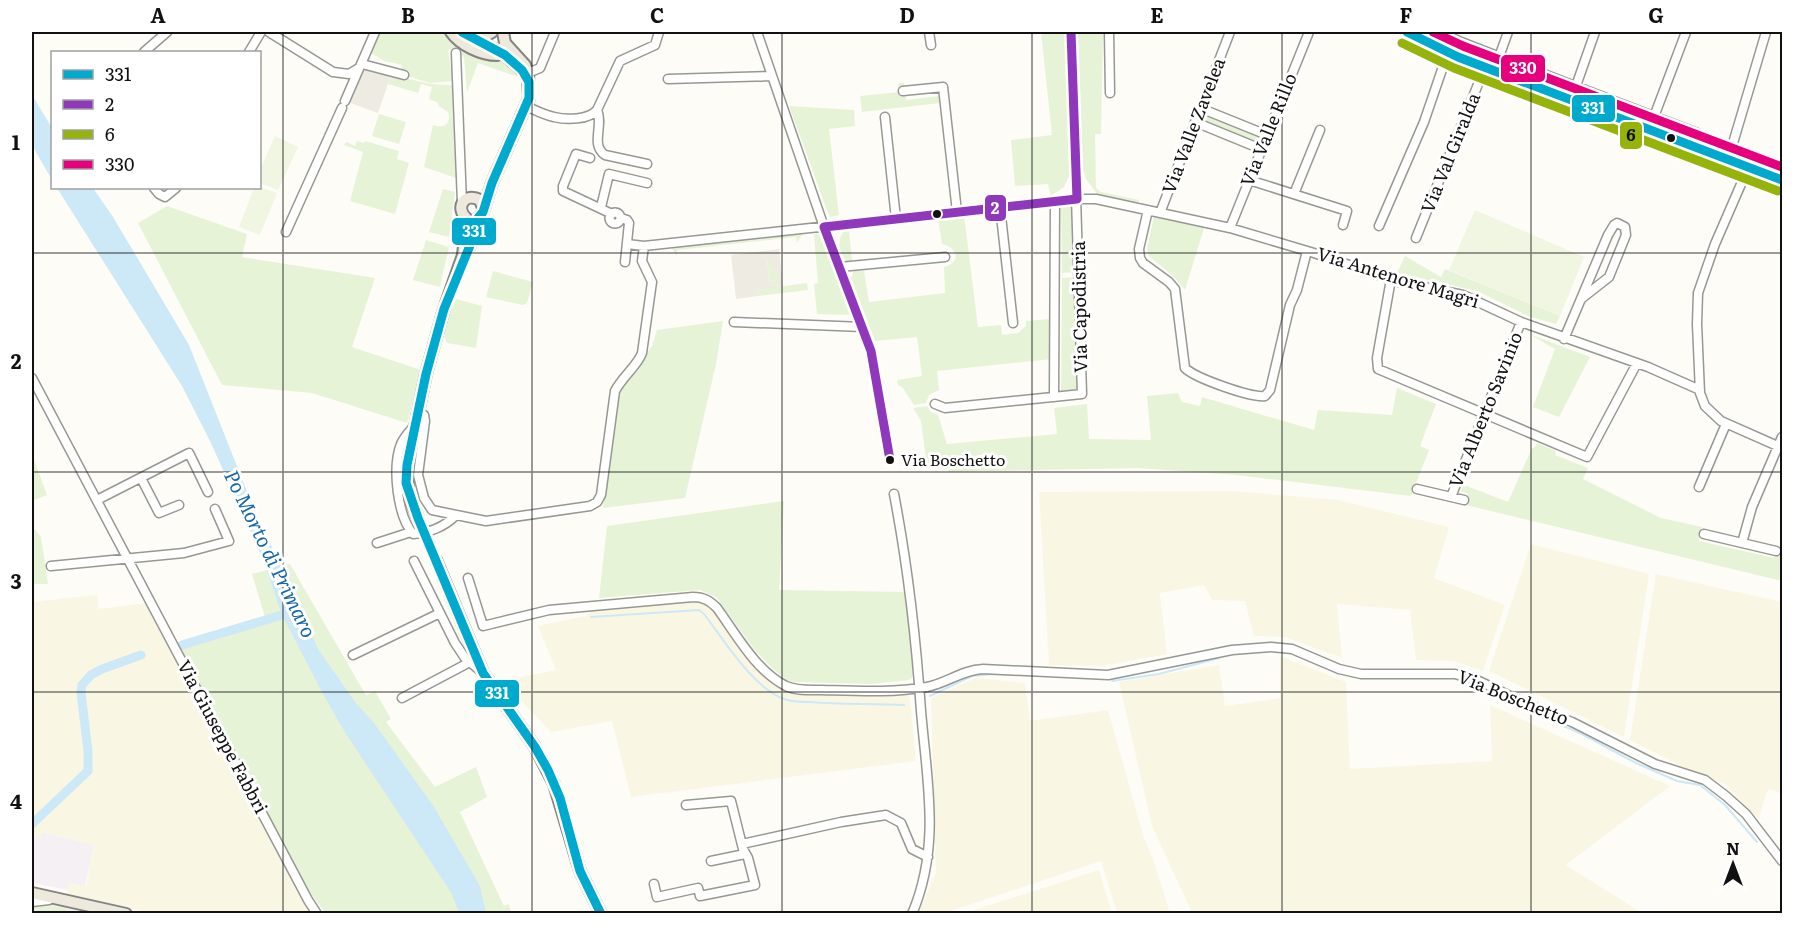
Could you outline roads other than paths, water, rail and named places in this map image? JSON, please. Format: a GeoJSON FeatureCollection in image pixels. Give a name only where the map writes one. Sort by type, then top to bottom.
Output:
{"type":"FeatureCollection","features":[{"type":"Feature","properties":{"kind":"main road"},"geometry":{"type":"LineString","coordinates":[[451,32],[464,44],[491,55],[505,55]]}},
{"type":"Feature","properties":{"kind":"main road"},"geometry":{"type":"LineString","coordinates":[[462,32],[505,55],[528,77]]}},
{"type":"Feature","properties":{"kind":"main road"},"geometry":{"type":"LineString","coordinates":[[472,38],[481,38],[494,32],[505,55]]}},
{"type":"Feature","properties":{"kind":"main road"},"geometry":{"type":"LineString","coordinates":[[472,218],[482,214],[482,204],[529,98],[525,65],[505,43],[503,32]]}},
{"type":"Feature","properties":{"kind":"main road"},"geometry":{"type":"LineString","coordinates":[[1407,32],[1485,67],[1777,178]]}},
{"type":"Feature","properties":{"kind":"main road"},"geometry":{"type":"LineString","coordinates":[[472,218],[461,212],[464,196],[475,197],[482,204]]}},
{"type":"Feature","properties":{"kind":"main road"},"geometry":{"type":"LineString","coordinates":[[418,518],[406,483],[407,465],[444,309],[471,243],[472,218]]}},
{"type":"Feature","properties":{"kind":"main road"},"geometry":{"type":"LineString","coordinates":[[436,560],[483,673],[548,770],[560,798],[580,871],[601,914]]}},
{"type":"Feature","properties":{"kind":"main road"},"geometry":{"type":"LineString","coordinates":[[32,893],[126,914]]}},
{"type":"Feature","properties":{"kind":"street"},"geometry":{"type":"LineString","coordinates":[[145,51],[167,32]]}},
{"type":"Feature","properties":{"kind":"street"},"geometry":{"type":"LineString","coordinates":[[250,51],[261,32]]}},
{"type":"Feature","properties":{"kind":"street"},"geometry":{"type":"LineString","coordinates":[[269,32],[337,73],[351,74],[361,66]]}},
{"type":"Feature","properties":{"kind":"street"},"geometry":{"type":"LineString","coordinates":[[286,232],[375,32]]}},
{"type":"Feature","properties":{"kind":"street"},"geometry":{"type":"LineString","coordinates":[[528,77],[540,68],[555,32]]}},
{"type":"Feature","properties":{"kind":"street"},"geometry":{"type":"LineString","coordinates":[[526,106],[557,118],[590,116],[597,110],[620,61],[655,45],[659,32]]}},
{"type":"Feature","properties":{"kind":"street"},"geometry":{"type":"LineString","coordinates":[[757,32],[824,227],[873,358],[890,460]]}},
{"type":"Feature","properties":{"kind":"street"},"geometry":{"type":"LineString","coordinates":[[929,32],[931,45]]}},
{"type":"Feature","properties":{"kind":"street","name":"Via Capodistria"},"geometry":{"type":"LineString","coordinates":[[1055,201],[1054,397],[1082,394],[1071,32]]}},
{"type":"Feature","properties":{"kind":"street"},"geometry":{"type":"LineString","coordinates":[[1109,32],[1110,93]]}},
{"type":"Feature","properties":{"kind":"street","name":"Via Valle Zavelea"},"geometry":{"type":"LineString","coordinates":[[1230,32],[1160,213],[1230,228],[1307,251]]}},
{"type":"Feature","properties":{"kind":"street","name":"Via Valle Rillo"},"geometry":{"type":"LineString","coordinates":[[1230,228],[1309,32]]}},
{"type":"Feature","properties":{"kind":"street"},"geometry":{"type":"LineString","coordinates":[[1440,32],[1499,57],[1697,132]]}},
{"type":"Feature","properties":{"kind":"street"},"geometry":{"type":"LineString","coordinates":[[1499,57],[1508,32]]}},
{"type":"Feature","properties":{"kind":"street"},"geometry":{"type":"LineString","coordinates":[[1576,86],[1595,32]]}},
{"type":"Feature","properties":{"kind":"street"},"geometry":{"type":"LineString","coordinates":[[1649,130],[1686,32]]}},
{"type":"Feature","properties":{"kind":"street"},"geometry":{"type":"LineString","coordinates":[[1728,160],[1766,32]]}},
{"type":"Feature","properties":{"kind":"street"},"geometry":{"type":"LineString","coordinates":[[1378,226],[1424,122],[1448,52]]}},
{"type":"Feature","properties":{"kind":"street"},"geometry":{"type":"LineString","coordinates":[[456,53],[464,196]]}},
{"type":"Feature","properties":{"kind":"street"},"geometry":{"type":"LineString","coordinates":[[361,66],[404,75]]}},
{"type":"Feature","properties":{"kind":"street","name":"Via Val Giralda"},"geometry":{"type":"LineString","coordinates":[[1416,238],[1485,67]]}},
{"type":"Feature","properties":{"kind":"street"},"geometry":{"type":"LineString","coordinates":[[668,79],[772,76]]}},
{"type":"Feature","properties":{"kind":"street"},"geometry":{"type":"LineString","coordinates":[[903,92],[943,87],[957,212]]}},
{"type":"Feature","properties":{"kind":"street"},"geometry":{"type":"LineString","coordinates":[[1200,108],[1267,135]]}},
{"type":"Feature","properties":{"kind":"street"},"geometry":{"type":"LineString","coordinates":[[597,110],[600,119],[598,142],[600,151],[605,155],[647,164]]}},
{"type":"Feature","properties":{"kind":"street"},"geometry":{"type":"LineString","coordinates":[[885,117],[896,219]]}},
{"type":"Feature","properties":{"kind":"street"},"geometry":{"type":"LineString","coordinates":[[1195,122],[1261,149]]}},
{"type":"Feature","properties":{"kind":"street"},"geometry":{"type":"LineString","coordinates":[[1294,194],[1320,130]]}},
{"type":"Feature","properties":{"kind":"street"},"geometry":{"type":"LineString","coordinates":[[590,158],[576,154],[563,191],[627,220],[629,223],[624,262]]}},
{"type":"Feature","properties":{"kind":"street"},"geometry":{"type":"LineString","coordinates":[[1777,178],[1776,168],[1782,166]]}},
{"type":"Feature","properties":{"kind":"street"},"geometry":{"type":"LineString","coordinates":[[1748,168],[1715,244],[1698,293],[1700,390],[1705,406],[1726,424],[1780,447]]}},
{"type":"Feature","properties":{"kind":"street"},"geometry":{"type":"LineString","coordinates":[[601,207],[609,174],[647,183]]}},
{"type":"Feature","properties":{"kind":"street"},"geometry":{"type":"LineString","coordinates":[[1249,180],[1347,211],[1342,225]]}},
{"type":"Feature","properties":{"kind":"street"},"geometry":{"type":"LineString","coordinates":[[156,189],[165,197],[175,189]]}},
{"type":"Feature","properties":{"kind":"street"},"geometry":{"type":"LineString","coordinates":[[627,244],[644,246],[1077,199],[1096,199],[1160,213]]}},
{"type":"Feature","properties":{"kind":"street"},"geometry":{"type":"LineString","coordinates":[[1000,207],[1013,322]]}},
{"type":"Feature","properties":{"kind":"street"},"geometry":{"type":"LineString","coordinates":[[1148,210],[1139,255],[1143,263],[1170,282],[1175,289],[1185,368],[1192,374],[1224,387],[1260,397],[1267,395],[1270,390],[1290,305],[1297,292],[1307,251]]}},
{"type":"Feature","properties":{"kind":"street"},"geometry":{"type":"LineString","coordinates":[[1564,339],[1581,298],[1603,247],[1614,225],[1622,224],[1626,231],[1609,277],[1581,298]]}},
{"type":"Feature","properties":{"kind":"street"},"geometry":{"type":"LineString","coordinates":[[413,533],[399,498],[397,484],[399,451],[402,440],[417,418],[424,416],[418,475],[424,498],[432,510],[486,521],[590,506],[597,502],[601,495],[615,391],[624,376],[638,362],[642,353],[652,282],[642,261],[644,246]]}},
{"type":"Feature","properties":{"kind":"street"},"geometry":{"type":"LineString","coordinates":[[1603,247],[1618,254]]}},
{"type":"Feature","properties":{"kind":"street","name":"Via Antenore Magri"},"geometry":{"type":"LineString","coordinates":[[1307,251],[1390,279],[1469,297],[1521,322],[1637,363],[1700,390]]}},
{"type":"Feature","properties":{"kind":"street"},"geometry":{"type":"LineString","coordinates":[[840,267],[945,257]]}},
{"type":"Feature","properties":{"kind":"street"},"geometry":{"type":"LineString","coordinates":[[1390,279],[1376,363],[1378,369],[1587,457],[1637,363]]}},
{"type":"Feature","properties":{"kind":"street"},"geometry":{"type":"LineString","coordinates":[[734,322],[863,327]]}},
{"type":"Feature","properties":{"kind":"street","name":"Via Alberto Savinio"},"geometry":{"type":"LineString","coordinates":[[1451,497],[1521,322]]}},
{"type":"Feature","properties":{"kind":"street","name":"Via Giuseppe Fabbri"},"geometry":{"type":"LineString","coordinates":[[32,378],[316,913]]}},
{"type":"Feature","properties":{"kind":"street"},"geometry":{"type":"LineString","coordinates":[[935,404],[945,408],[1054,397]]}},
{"type":"Feature","properties":{"kind":"street"},"geometry":{"type":"LineString","coordinates":[[1699,487],[1726,424]]}},
{"type":"Feature","properties":{"kind":"street"},"geometry":{"type":"LineString","coordinates":[[1742,543],[1752,507],[1780,447],[1782,437]]}},
{"type":"Feature","properties":{"kind":"street"},"geometry":{"type":"LineString","coordinates":[[97,501],[189,453],[208,492]]}},
{"type":"Feature","properties":{"kind":"street"},"geometry":{"type":"LineString","coordinates":[[141,478],[159,513],[179,505]]}},
{"type":"Feature","properties":{"kind":"street","name":"Via Alberto Savinio"},"geometry":{"type":"LineString","coordinates":[[1417,489],[1464,500]]}},
{"type":"Feature","properties":{"kind":"street"},"geometry":{"type":"LineString","coordinates":[[894,495],[911,595],[930,812],[928,857],[912,914]]}},
{"type":"Feature","properties":{"kind":"street"},"geometry":{"type":"LineString","coordinates":[[51,566],[184,553],[229,541],[215,509]]}},
{"type":"Feature","properties":{"kind":"street"},"geometry":{"type":"LineString","coordinates":[[377,543],[444,525],[455,516]]}},
{"type":"Feature","properties":{"kind":"street"},"geometry":{"type":"LineString","coordinates":[[1704,534],[1776,551]]}},
{"type":"Feature","properties":{"kind":"street"},"geometry":{"type":"LineString","coordinates":[[414,561],[455,643],[470,663],[483,673]]}},
{"type":"Feature","properties":{"kind":"street","name":"Via Boschetto"},"geometry":{"type":"LineString","coordinates":[[468,578],[483,626],[549,610],[698,597],[706,599],[713,604],[754,659],[789,688],[871,691],[920,688],[932,686],[966,671],[977,669],[1108,675],[1232,650],[1264,647],[1292,649],[1339,669],[1361,674],[1455,674],[1479,681],[1522,702],[1572,722],[1655,764],[1705,780],[1726,796],[1755,825],[1782,861]]}},
{"type":"Feature","properties":{"kind":"street"},"geometry":{"type":"LineString","coordinates":[[353,655],[440,613]]}},
{"type":"Feature","properties":{"kind":"street"},"geometry":{"type":"LineString","coordinates":[[402,698],[470,663]]}},
{"type":"Feature","properties":{"kind":"street"},"geometry":{"type":"LineString","coordinates":[[654,884],[657,897],[698,888],[700,896],[755,885],[731,801],[686,806]]}},
{"type":"Feature","properties":{"kind":"street"},"geometry":{"type":"LineString","coordinates":[[742,844],[841,822],[886,815],[901,824],[912,849],[928,857]]}},
{"type":"Feature","properties":{"kind":"street"},"geometry":{"type":"LineString","coordinates":[[711,861],[745,854]]}},
{"type":"Feature","properties":{"kind":"street"},"geometry":{"type":"LineString","coordinates":[[32,902],[55,899],[80,902]]}},
{"type":"Feature","properties":{"kind":"water"},"geometry":{"type":"Polygon","coordinates":[[[32,95],[51,126],[51,178],[32,145],[32,95]]]}},
{"type":"Feature","properties":{"kind":"water","name":"Po Morto di Primaro"},"geometry":{"type":"Polygon","coordinates":[[[58,189],[94,189],[113,217],[189,345],[248,494],[318,649],[434,807],[480,886],[486,913],[459,913],[452,894],[346,734],[282,615],[265,565],[243,514],[182,386],[58,189]]]}},
{"type":"Feature","properties":{"kind":"waterway"},"geometry":{"type":"LineString","coordinates":[[591,617],[699,610],[752,676],[775,695],[796,702],[904,705]]}},
{"type":"Feature","properties":{"kind":"waterway","name":"Po Morto di Primaro"},"geometry":{"type":"LineString","coordinates":[[182,645],[292,614]]}},
{"type":"Feature","properties":{"kind":"waterway"},"geometry":{"type":"LineString","coordinates":[[32,824],[88,771],[82,685],[91,675],[102,669],[141,655]]}},
{"type":"Feature","properties":{"kind":"waterway"},"geometry":{"type":"LineString","coordinates":[[1112,681],[1159,674],[1219,658]]}},
{"type":"Feature","properties":{"kind":"waterway"},"geometry":{"type":"LineString","coordinates":[[930,696],[972,676],[993,674],[1039,676]]}},
{"type":"Feature","properties":{"kind":"waterway"},"geometry":{"type":"LineString","coordinates":[[1471,683],[1501,699],[1582,734],[1636,763],[1677,781],[1700,785],[1725,805],[1757,842]]}},
{"type":"Feature","properties":{"kind":"tunnel"},"geometry":{"type":"LineString","coordinates":[[418,518],[436,560]]}},
{"type":"Feature","properties":{"kind":"place","name":"Via Boschetto"},"geometry":{"type":"Point","coordinates":[890,460]}}]}
